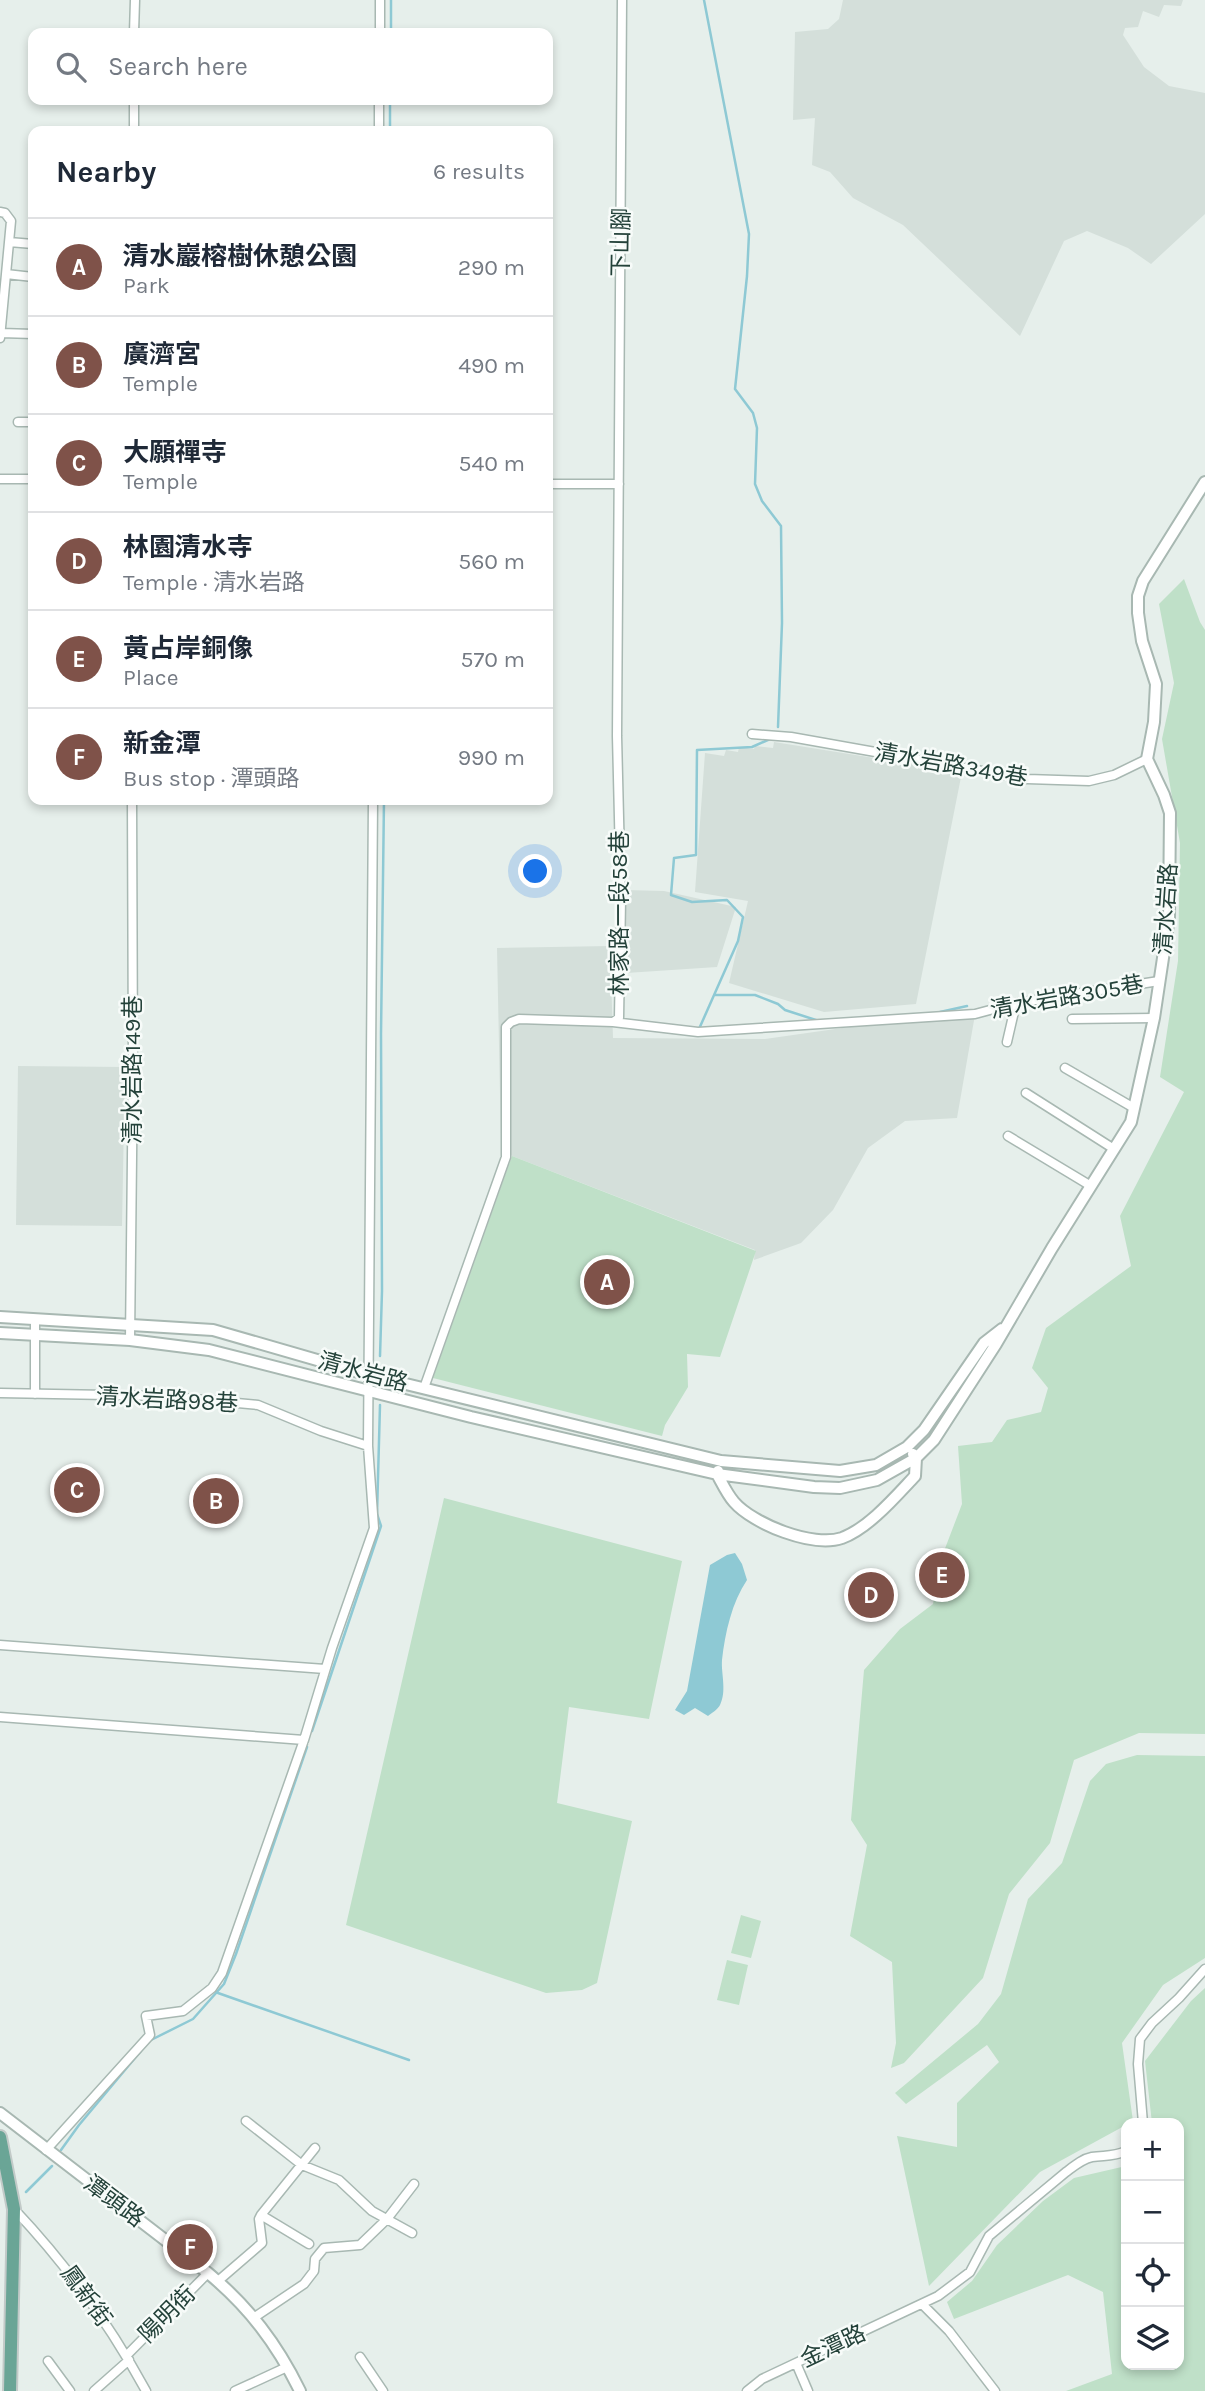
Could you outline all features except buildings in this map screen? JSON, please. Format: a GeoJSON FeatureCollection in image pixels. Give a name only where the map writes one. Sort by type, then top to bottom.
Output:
{"type":"FeatureCollection","features":[{"type":"Feature","properties":{"kind":"main road"},"geometry":{"type":"LineString","coordinates":[[0,2137],[14,2209],[10,2391]]}},
{"type":"Feature","properties":{"kind":"street"},"geometry":{"type":"LineString","coordinates":[[134,28],[135,0]]}},
{"type":"Feature","properties":{"kind":"street"},"geometry":{"type":"LineString","coordinates":[[380,0],[380,28]]}},
{"type":"Feature","properties":{"kind":"street","name":"下山腳"},"geometry":{"type":"LineString","coordinates":[[619,484],[622,0]]}},
{"type":"Feature","properties":{"kind":"street"},"geometry":{"type":"LineString","coordinates":[[134,105],[134,126]]}},
{"type":"Feature","properties":{"kind":"street"},"geometry":{"type":"LineString","coordinates":[[379,105],[379,126]]}},
{"type":"Feature","properties":{"kind":"street"},"geometry":{"type":"LineString","coordinates":[[0,212],[5,213],[10,221],[0,335],[28,334]]}},
{"type":"Feature","properties":{"kind":"street"},"geometry":{"type":"LineString","coordinates":[[9,242],[28,244]]}},
{"type":"Feature","properties":{"kind":"street"},"geometry":{"type":"LineString","coordinates":[[6,274],[28,276]]}},
{"type":"Feature","properties":{"kind":"street"},"geometry":{"type":"LineString","coordinates":[[18,422],[28,422]]}},
{"type":"Feature","properties":{"kind":"street"},"geometry":{"type":"LineString","coordinates":[[0,479],[28,479]]}},
{"type":"Feature","properties":{"kind":"street"},"geometry":{"type":"LineString","coordinates":[[1147,759],[1154,722],[1156,684],[1142,641],[1138,596],[1143,581],[1205,482]]}},
{"type":"Feature","properties":{"kind":"street"},"geometry":{"type":"LineString","coordinates":[[553,484],[619,484]]}},
{"type":"Feature","properties":{"kind":"street","name":"林家路一段58巷"},"geometry":{"type":"LineString","coordinates":[[424,1388],[506,1157],[506,1027],[519,1019],[614,1022],[619,1018],[619,484]]}},
{"type":"Feature","properties":{"kind":"street","name":"清水岩路349巷"},"geometry":{"type":"LineString","coordinates":[[752,734],[790,737],[1027,779],[1089,781],[1114,775],[1147,759]]}},
{"type":"Feature","properties":{"kind":"street","name":"清水岩路"},"geometry":{"type":"LineString","coordinates":[[0,1333],[130,1340],[209,1350],[369,1392],[751,1480],[840,1488],[877,1480],[916,1458],[933,1440],[996,1344],[1005,1325],[1131,1122],[1154,1018],[1169,918],[1170,813],[1147,759]]}},
{"type":"Feature","properties":{"kind":"street","name":"清水岩路149巷"},"geometry":{"type":"LineString","coordinates":[[130,1340],[132,805]]}},
{"type":"Feature","properties":{"kind":"street"},"geometry":{"type":"LineString","coordinates":[[46,2150],[150,2035],[146,2016],[183,2011],[212,1988],[222,1973],[304,1741],[325,1669],[374,1528],[368,1446],[373,805]]}},
{"type":"Feature","properties":{"kind":"street","name":"清水岩路305巷"},"geometry":{"type":"LineString","coordinates":[[614,1022],[698,1032],[975,1014],[1016,1003],[1159,981]]}},
{"type":"Feature","properties":{"kind":"street"},"geometry":{"type":"LineString","coordinates":[[1007,1042],[1016,1003]]}},
{"type":"Feature","properties":{"kind":"street"},"geometry":{"type":"LineString","coordinates":[[1072,1019],[1154,1018]]}},
{"type":"Feature","properties":{"kind":"street"},"geometry":{"type":"LineString","coordinates":[[1065,1068],[1134,1108]]}},
{"type":"Feature","properties":{"kind":"street"},"geometry":{"type":"LineString","coordinates":[[1026,1093],[1114,1149]]}},
{"type":"Feature","properties":{"kind":"street"},"geometry":{"type":"LineString","coordinates":[[1008,1136],[1091,1186]]}},
{"type":"Feature","properties":{"kind":"street","name":"清水岩路"},"geometry":{"type":"LineString","coordinates":[[0,1317],[213,1331],[369,1375],[720,1461],[840,1471],[876,1465],[907,1447],[924,1430],[984,1343],[1005,1325]]}},
{"type":"Feature","properties":{"kind":"street"},"geometry":{"type":"LineString","coordinates":[[34,1394],[35,1319]]}},
{"type":"Feature","properties":{"kind":"street","name":"清水岩路98巷"},"geometry":{"type":"LineString","coordinates":[[0,1393],[162,1396],[258,1405],[321,1431],[368,1446]]}},
{"type":"Feature","properties":{"kind":"street"},"geometry":{"type":"LineString","coordinates":[[907,1447],[916,1458]]}},
{"type":"Feature","properties":{"kind":"street","name":"清水岩路"},"geometry":{"type":"LineString","coordinates":[[717,1474],[734,1502],[752,1516],[778,1530],[828,1542],[844,1538],[883,1509],[915,1476],[916,1458]]}},
{"type":"Feature","properties":{"kind":"street"},"geometry":{"type":"LineString","coordinates":[[717,1474],[720,1461]]}},
{"type":"Feature","properties":{"kind":"street"},"geometry":{"type":"LineString","coordinates":[[0,1645],[325,1669]]}},
{"type":"Feature","properties":{"kind":"street"},"geometry":{"type":"LineString","coordinates":[[0,1717],[304,1741]]}},
{"type":"Feature","properties":{"kind":"street"},"geometry":{"type":"LineString","coordinates":[[1143,2118],[1138,2064],[1140,2039],[1205,1969]]}},
{"type":"Feature","properties":{"kind":"street","name":"潭頭路"},"geometry":{"type":"LineString","coordinates":[[0,2113],[218,2281],[255,2317],[300,2391]]}},
{"type":"Feature","properties":{"kind":"street"},"geometry":{"type":"LineString","coordinates":[[246,2121],[302,2165],[339,2180],[372,2211],[412,2233]]}},
{"type":"Feature","properties":{"kind":"street"},"geometry":{"type":"LineString","coordinates":[[218,2281],[262,2243],[259,2219],[261,2215],[315,2148]]}},
{"type":"Feature","properties":{"kind":"street","name":"金潭路"},"geometry":{"type":"LineString","coordinates":[[747,2391],[762,2379],[938,2296],[970,2272],[989,2236],[1072,2167],[1093,2157],[1113,2157],[1121,2153]]}},
{"type":"Feature","properties":{"kind":"street"},"geometry":{"type":"LineString","coordinates":[[255,2317],[304,2284],[314,2271],[315,2259],[324,2249],[360,2245],[387,2219],[414,2184]]}},
{"type":"Feature","properties":{"kind":"street","name":"鳳新街"},"geometry":{"type":"LineString","coordinates":[[14,2209],[48,2245],[89,2296],[146,2391]]}},
{"type":"Feature","properties":{"kind":"street"},"geometry":{"type":"LineString","coordinates":[[261,2215],[309,2244]]}},
{"type":"Feature","properties":{"kind":"street","name":"陽明街"},"geometry":{"type":"LineString","coordinates":[[94,2391],[208,2273]]}},
{"type":"Feature","properties":{"kind":"street"},"geometry":{"type":"LineString","coordinates":[[922,2304],[949,2331],[995,2391]]}},
{"type":"Feature","properties":{"kind":"street"},"geometry":{"type":"LineString","coordinates":[[360,2357],[383,2391]]}},
{"type":"Feature","properties":{"kind":"street"},"geometry":{"type":"LineString","coordinates":[[48,2361],[70,2391]]}},
{"type":"Feature","properties":{"kind":"street"},"geometry":{"type":"LineString","coordinates":[[796,2364],[808,2391]]}},
{"type":"Feature","properties":{"kind":"street"},"geometry":{"type":"LineString","coordinates":[[235,2391],[286,2367]]}},
{"type":"Feature","properties":{"kind":"shaded area"},"geometry":{"type":"Polygon","coordinates":[[[843,0],[1183,0],[1181,6],[1164,5],[1159,17],[1143,11],[1138,27],[1125,28],[1123,35],[1144,67],[1169,86],[1205,93],[1205,214],[1151,264],[1128,248],[1087,231],[1064,241],[1020,336],[903,225],[853,198],[830,172],[812,165],[815,118],[793,120],[795,32],[828,29],[839,19],[843,0]]]}},
{"type":"Feature","properties":{"kind":"shaded area"},"geometry":{"type":"Polygon","coordinates":[[[774,742],[962,772],[916,1004],[824,1012],[729,983],[748,901],[695,892],[705,753],[724,756],[726,750],[738,752],[739,747],[773,748],[774,742]]]}},
{"type":"Feature","properties":{"kind":"shaded area"},"geometry":{"type":"Polygon","coordinates":[[[624,890],[664,891],[736,907],[717,967],[626,973],[624,890]]]}},
{"type":"Feature","properties":{"kind":"shaded area"},"geometry":{"type":"Polygon","coordinates":[[[610,946],[613,1038],[765,1039],[976,1009],[957,1118],[905,1121],[868,1148],[833,1210],[801,1243],[754,1260],[755,1250],[512,1156],[501,1143],[497,948],[610,946]]]}},
{"type":"Feature","properties":{"kind":"shaded area"},"geometry":{"type":"Polygon","coordinates":[[[18,1066],[125,1067],[122,1226],[16,1225],[18,1066]]]}},
{"type":"Feature","properties":{"kind":"green space"},"geometry":{"type":"Polygon","coordinates":[[[1184,579],[1205,630],[1205,1734],[1139,1733],[1074,1760],[1050,1843],[1009,1894],[983,1978],[904,2063],[891,2068],[896,2043],[892,1962],[850,1936],[867,1845],[851,1820],[864,1670],[900,1629],[933,1604],[941,1559],[962,1504],[958,1446],[992,1442],[1007,1420],[1041,1412],[1048,1388],[1032,1368],[1046,1328],[1131,1266],[1120,1216],[1184,1092],[1160,1077],[1178,961],[1180,843],[1162,739],[1174,683],[1159,604],[1184,579]]]}},
{"type":"Feature","properties":{"kind":"green space"},"geometry":{"type":"Polygon","coordinates":[[[512,1156],[756,1251],[720,1357],[687,1354],[688,1387],[665,1425],[662,1436],[433,1378],[512,1156]]]}},
{"type":"Feature","properties":{"kind":"green space"},"geometry":{"type":"Polygon","coordinates":[[[444,1498],[682,1561],[649,1719],[569,1707],[557,1803],[632,1821],[597,1983],[582,1990],[546,1993],[346,1925],[444,1498]]]}},
{"type":"Feature","properties":{"kind":"green space"},"geometry":{"type":"Polygon","coordinates":[[[1137,1755],[1205,1756],[1205,1958],[1163,1985],[1122,2043],[1133,2118],[1121,2118],[1121,2128],[1040,2172],[929,2286],[897,2136],[957,2147],[957,2103],[999,2062],[987,2045],[906,2104],[895,2093],[978,2024],[1001,1994],[1028,1899],[1062,1863],[1090,1781],[1106,1764],[1137,1755]]]}},
{"type":"Feature","properties":{"kind":"green space"},"geometry":{"type":"Polygon","coordinates":[[[741,1915],[761,1921],[751,1958],[731,1953],[741,1915]]]}},
{"type":"Feature","properties":{"kind":"green space"},"geometry":{"type":"Polygon","coordinates":[[[727,1960],[748,1965],[739,2005],[717,2000],[727,1960]]]}},
{"type":"Feature","properties":{"kind":"green space"},"geometry":{"type":"Polygon","coordinates":[[[1205,1988],[1205,2391],[1066,2391],[1112,2374],[1103,2292],[1068,2275],[954,2319],[947,2302],[972,2281],[997,2245],[1043,2201],[1074,2178],[1121,2167],[1121,2370],[1184,2370],[1184,2118],[1151,2118],[1145,2061],[1191,2001],[1205,1988]]]}},
{"type":"Feature","properties":{"kind":"water"},"geometry":{"type":"Polygon","coordinates":[[[735,1553],[747,1580],[733,1608],[725,1639],[722,1700],[718,1708],[708,1716],[695,1708],[684,1715],[675,1710],[687,1691],[710,1565],[735,1553]]]}},
{"type":"Feature","properties":{"kind":"waterway"},"geometry":{"type":"LineString","coordinates":[[391,0],[391,28]]}},
{"type":"Feature","properties":{"kind":"waterway"},"geometry":{"type":"LineString","coordinates":[[704,0],[749,234],[735,389],[753,413],[757,428],[755,484],[762,501],[781,526],[782,623],[778,727]]}},
{"type":"Feature","properties":{"kind":"waterway"},"geometry":{"type":"LineString","coordinates":[[390,105],[390,126]]}},
{"type":"Feature","properties":{"kind":"waterway"},"geometry":{"type":"LineString","coordinates":[[699,1029],[738,941],[743,917],[727,900],[692,902],[671,895],[674,858],[696,855],[697,750],[752,747],[770,739]]}},
{"type":"Feature","properties":{"kind":"waterway"},"geometry":{"type":"LineString","coordinates":[[380,1356],[384,805]]}},
{"type":"Feature","properties":{"kind":"waterway"},"geometry":{"type":"LineString","coordinates":[[715,995],[755,995],[778,1004],[785,1010],[819,1021]]}},
{"type":"Feature","properties":{"kind":"waterway"},"geometry":{"type":"LineString","coordinates":[[940,1012],[967,1006]]}},
{"type":"Feature","properties":{"kind":"waterway"},"geometry":{"type":"LineString","coordinates":[[312,1731],[381,1526],[377,1514],[380,1405]]}},
{"type":"Feature","properties":{"kind":"waterway"},"geometry":{"type":"LineString","coordinates":[[149,2041],[193,2019],[224,1984],[307,1747]]}},
{"type":"Feature","properties":{"kind":"waterway"},"geometry":{"type":"LineString","coordinates":[[218,1993],[409,2060]]}},
{"type":"Feature","properties":{"kind":"waterway"},"geometry":{"type":"LineString","coordinates":[[61,2150],[140,2052]]}},
{"type":"Feature","properties":{"kind":"waterway"},"geometry":{"type":"LineString","coordinates":[[26,2192],[52,2166]]}},
{"type":"Feature","properties":{"kind":"place","name":"清水巖榕樹休憩公園"},"geometry":{"type":"Point","coordinates":[607,1282]}},
{"type":"Feature","properties":{"kind":"place","name":"大願禪寺"},"geometry":{"type":"Point","coordinates":[77,1490]}},
{"type":"Feature","properties":{"kind":"place","name":"廣濟宮"},"geometry":{"type":"Point","coordinates":[216,1501]}},
{"type":"Feature","properties":{"kind":"place","name":"黃占岸銅像"},"geometry":{"type":"Point","coordinates":[942,1575]}},
{"type":"Feature","properties":{"kind":"place","name":"林園清水寺"},"geometry":{"type":"Point","coordinates":[871,1595]}},
{"type":"Feature","properties":{"kind":"place","name":"新金潭"},"geometry":{"type":"Point","coordinates":[190,2247]}}]}
